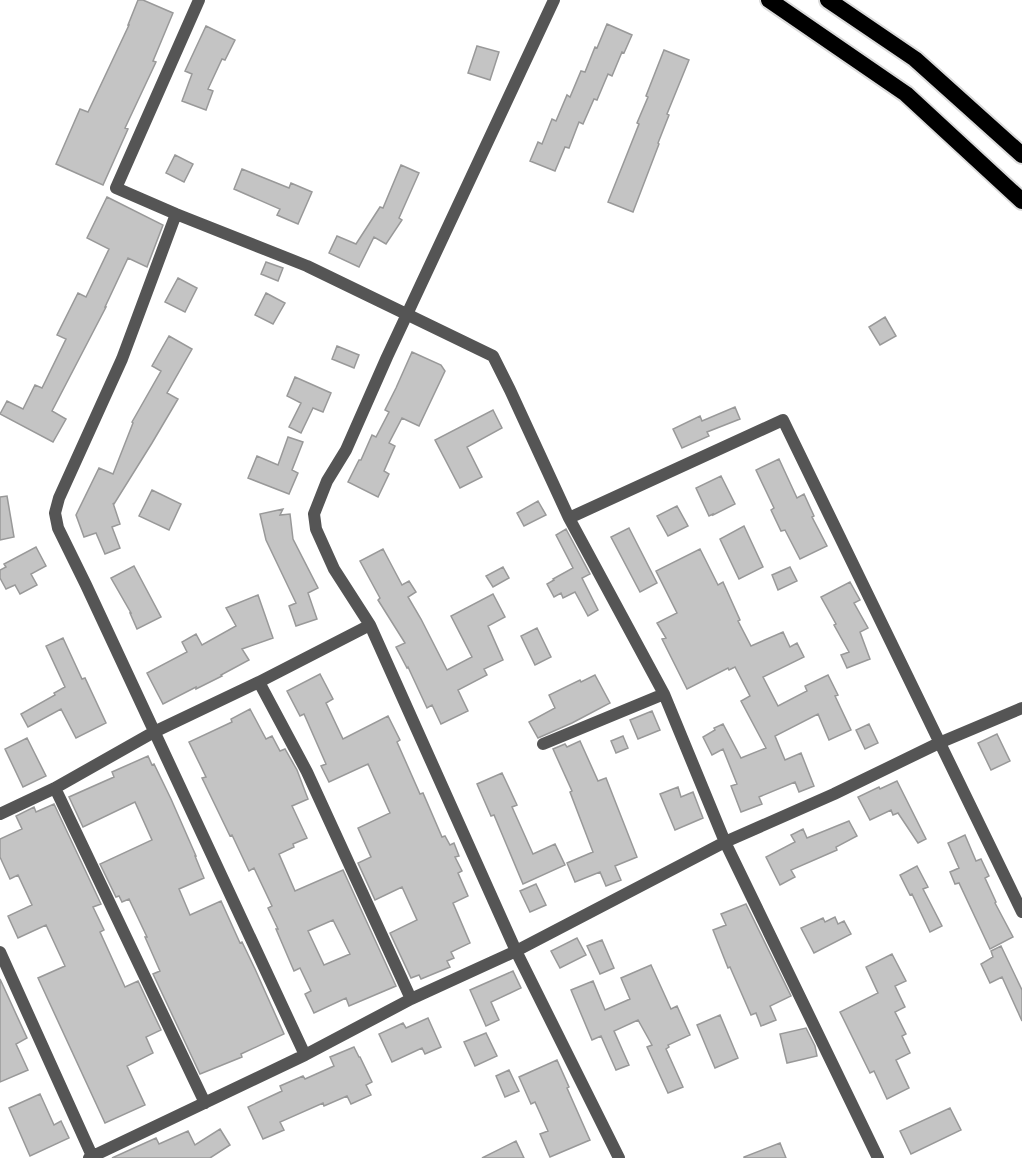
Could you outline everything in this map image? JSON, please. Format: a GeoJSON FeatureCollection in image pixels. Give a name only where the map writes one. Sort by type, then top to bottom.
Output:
{"type":"FeatureCollection","features":[{"type":"Feature","properties":{"kind":"highway"},"geometry":{"type":"LineString","coordinates":[[769,0],[906,94],[1022,201]]}},
{"type":"Feature","properties":{"kind":"highway"},"geometry":{"type":"LineString","coordinates":[[828,0],[915,58],[1022,155]]}},
{"type":"Feature","properties":{"kind":"street"},"geometry":{"type":"LineString","coordinates":[[199,0],[116,188],[307,266],[493,356],[570,518],[664,694],[725,842],[878,1158]]}},
{"type":"Feature","properties":{"kind":"street"},"geometry":{"type":"LineString","coordinates":[[554,0],[387,357],[346,450],[327,481],[314,514],[316,529],[334,569],[370,625],[516,951],[619,1158]]}},
{"type":"Feature","properties":{"kind":"street"},"geometry":{"type":"LineString","coordinates":[[176,214],[122,359],[59,498],[55,513],[58,528],[305,1054]]}},
{"type":"Feature","properties":{"kind":"street"},"geometry":{"type":"LineString","coordinates":[[570,518],[783,420],[1022,912]]}},
{"type":"Feature","properties":{"kind":"street"},"geometry":{"type":"LineString","coordinates":[[0,814],[55,788],[154,732],[259,682],[370,625]]}},
{"type":"Feature","properties":{"kind":"street"},"geometry":{"type":"LineString","coordinates":[[259,682],[307,772],[411,999]]}},
{"type":"Feature","properties":{"kind":"street"},"geometry":{"type":"LineString","coordinates":[[543,744],[664,694]]}},
{"type":"Feature","properties":{"kind":"street"},"geometry":{"type":"LineString","coordinates":[[0,952],[92,1157],[305,1054],[411,999],[516,951],[725,842],[834,794],[939,743],[1022,708]]}},
{"type":"Feature","properties":{"kind":"street"},"geometry":{"type":"LineString","coordinates":[[55,788],[205,1103]]}},
{"type":"Feature","properties":{"kind":"building"},"geometry":{"type":"Polygon","coordinates":[[[138,0],[173,13],[153,61],[156,62],[125,128],[128,129],[103,185],[56,164],[80,109],[88,112],[129,25],[138,0]]]}},
{"type":"Feature","properties":{"kind":"building"},"geometry":{"type":"Polygon","coordinates":[[[607,24],[632,35],[612,76],[608,74],[583,124],[579,122],[569,148],[565,147],[555,171],[530,161],[538,142],[542,144],[552,119],[556,121],[567,95],[570,97],[581,71],[585,72],[607,24]]]}},
{"type":"Feature","properties":{"kind":"building"},"geometry":{"type":"Polygon","coordinates":[[[206,26],[235,40],[225,60],[222,59],[208,89],[213,91],[206,110],[182,101],[192,74],[185,71],[206,26]]]}},
{"type":"Feature","properties":{"kind":"building"},"geometry":{"type":"Polygon","coordinates":[[[477,46],[499,52],[490,80],[468,73],[477,46]]]}},
{"type":"Feature","properties":{"kind":"building"},"geometry":{"type":"Polygon","coordinates":[[[664,50],[689,60],[667,114],[669,115],[659,144],[633,212],[608,202],[639,124],[637,123],[648,97],[646,96],[664,50]]]}},
{"type":"Feature","properties":{"kind":"building"},"geometry":{"type":"Polygon","coordinates":[[[175,155],[193,164],[184,182],[166,173],[175,155]]]}},
{"type":"Feature","properties":{"kind":"building"},"geometry":{"type":"Polygon","coordinates":[[[401,165],[419,173],[399,218],[402,220],[386,244],[374,237],[359,267],[329,253],[337,236],[356,244],[380,207],[383,208],[401,165]]]}},
{"type":"Feature","properties":{"kind":"building"},"geometry":{"type":"Polygon","coordinates":[[[242,169],[289,188],[291,183],[312,192],[298,224],[277,215],[280,209],[234,189],[242,169]]]}},
{"type":"Feature","properties":{"kind":"building"},"geometry":{"type":"Polygon","coordinates":[[[107,197],[163,225],[147,267],[128,258],[106,307],[52,411],[66,419],[53,442],[0,414],[7,401],[23,409],[35,385],[42,388],[66,339],[57,335],[78,293],[86,297],[109,249],[87,238],[107,197]]]}},
{"type":"Feature","properties":{"kind":"building"},"geometry":{"type":"Polygon","coordinates":[[[266,262],[283,268],[278,281],[261,274],[266,262]]]}},
{"type":"Feature","properties":{"kind":"building"},"geometry":{"type":"Polygon","coordinates":[[[178,278],[197,288],[185,312],[165,302],[178,278]]]}},
{"type":"Feature","properties":{"kind":"building"},"geometry":{"type":"Polygon","coordinates":[[[266,293],[285,303],[273,324],[255,315],[266,293]]]}},
{"type":"Feature","properties":{"kind":"building"},"geometry":{"type":"Polygon","coordinates":[[[885,317],[896,336],[880,345],[869,327],[885,317]]]}},
{"type":"Feature","properties":{"kind":"building"},"geometry":{"type":"Polygon","coordinates":[[[169,336],[192,349],[167,393],[178,399],[113,503],[120,524],[112,527],[120,548],[105,554],[96,533],[84,537],[76,515],[99,468],[113,474],[132,422],[161,371],[152,366],[169,336]]]}},
{"type":"Feature","properties":{"kind":"building"},"geometry":{"type":"Polygon","coordinates":[[[337,346],[359,355],[354,368],[332,359],[337,346]]]}},
{"type":"Feature","properties":{"kind":"building"},"geometry":{"type":"Polygon","coordinates":[[[412,352],[441,365],[445,371],[419,426],[402,418],[389,443],[395,446],[384,471],[389,474],[378,497],[348,482],[372,435],[376,437],[389,412],[385,410],[412,352]]]}},
{"type":"Feature","properties":{"kind":"building"},"geometry":{"type":"Polygon","coordinates":[[[295,377],[331,393],[323,412],[313,408],[301,433],[289,427],[301,403],[287,396],[295,377]]]}},
{"type":"Feature","properties":{"kind":"building"},"geometry":{"type":"Polygon","coordinates":[[[735,407],[740,419],[707,432],[709,436],[682,448],[673,429],[700,416],[702,421],[735,407]]]}},
{"type":"Feature","properties":{"kind":"building"},"geometry":{"type":"Polygon","coordinates":[[[493,410],[502,428],[467,447],[482,477],[460,488],[435,440],[493,410]]]}},
{"type":"Feature","properties":{"kind":"building"},"geometry":{"type":"Polygon","coordinates":[[[288,437],[303,442],[292,470],[298,473],[289,494],[248,478],[257,456],[278,465],[288,437]]]}},
{"type":"Feature","properties":{"kind":"building"},"geometry":{"type":"Polygon","coordinates":[[[779,459],[797,498],[804,494],[814,516],[812,517],[827,546],[800,559],[785,530],[781,531],[771,510],[774,508],[756,470],[779,459]]]}},
{"type":"Feature","properties":{"kind":"building"},"geometry":{"type":"Polygon","coordinates":[[[721,476],[735,504],[709,516],[696,488],[721,476]]]}},
{"type":"Feature","properties":{"kind":"building"},"geometry":{"type":"Polygon","coordinates":[[[152,490],[181,504],[169,530],[139,516],[152,490]]]}},
{"type":"Feature","properties":{"kind":"building"},"geometry":{"type":"Polygon","coordinates":[[[7,496],[14,537],[0,540],[0,497],[7,496]]]}},
{"type":"Feature","properties":{"kind":"building"},"geometry":{"type":"Polygon","coordinates":[[[538,501],[546,515],[524,526],[517,513],[538,501]]]}},
{"type":"Feature","properties":{"kind":"building"},"geometry":{"type":"Polygon","coordinates":[[[677,506],[688,526],[668,536],[657,516],[677,506]]]}},
{"type":"Feature","properties":{"kind":"building"},"geometry":{"type":"Polygon","coordinates":[[[283,509],[280,515],[290,514],[293,539],[318,588],[308,593],[317,619],[296,626],[289,606],[296,603],[266,540],[260,514],[283,509]]]}},
{"type":"Feature","properties":{"kind":"building"},"geometry":{"type":"Polygon","coordinates":[[[744,526],[763,567],[739,579],[720,539],[744,526]]]}},
{"type":"Feature","properties":{"kind":"building"},"geometry":{"type":"Polygon","coordinates":[[[629,528],[657,583],[640,592],[611,537],[629,528]]]}},
{"type":"Feature","properties":{"kind":"building"},"geometry":{"type":"Polygon","coordinates":[[[566,529],[590,574],[582,578],[598,610],[588,616],[575,592],[563,598],[561,593],[554,597],[547,584],[573,568],[556,535],[566,529]]]}},
{"type":"Feature","properties":{"kind":"building"},"geometry":{"type":"Polygon","coordinates":[[[36,547],[46,566],[31,574],[37,585],[20,594],[15,585],[6,589],[0,578],[0,570],[6,567],[4,564],[36,547]]]}},
{"type":"Feature","properties":{"kind":"building"},"geometry":{"type":"Polygon","coordinates":[[[383,549],[402,585],[409,581],[416,592],[408,597],[447,670],[472,657],[451,616],[493,594],[505,617],[488,626],[503,660],[484,669],[487,675],[458,690],[468,711],[441,724],[432,705],[427,708],[396,647],[405,643],[378,600],[380,598],[360,561],[383,549]]]}},
{"type":"Feature","properties":{"kind":"building"},"geometry":{"type":"Polygon","coordinates":[[[700,549],[718,585],[723,582],[740,620],[738,621],[751,646],[783,632],[790,647],[797,643],[804,657],[763,677],[778,706],[807,691],[805,686],[828,675],[851,730],[829,740],[818,714],[775,736],[785,760],[801,753],[814,786],[799,792],[795,782],[759,797],[762,804],[741,812],[731,786],[737,784],[723,749],[712,755],[703,737],[723,724],[741,758],[766,748],[741,701],[750,696],[735,667],[729,670],[728,668],[687,689],[662,639],[666,638],[657,623],[677,613],[656,571],[700,549]]]}},
{"type":"Feature","properties":{"kind":"building"},"geometry":{"type":"Polygon","coordinates":[[[134,566],[161,617],[137,629],[131,613],[111,578],[134,566]]]}},
{"type":"Feature","properties":{"kind":"building"},"geometry":{"type":"Polygon","coordinates":[[[503,567],[509,578],[493,587],[486,576],[503,567]]]}},
{"type":"Feature","properties":{"kind":"building"},"geometry":{"type":"Polygon","coordinates":[[[790,567],[797,581],[778,590],[772,575],[790,567]]]}},
{"type":"Feature","properties":{"kind":"building"},"geometry":{"type":"Polygon","coordinates":[[[850,582],[860,600],[854,603],[868,628],[860,632],[870,659],[847,668],[841,655],[849,652],[821,597],[850,582]]]}},
{"type":"Feature","properties":{"kind":"building"},"geometry":{"type":"Polygon","coordinates":[[[258,595],[273,638],[242,649],[249,660],[222,676],[163,704],[147,673],[187,652],[182,642],[196,634],[202,645],[236,626],[226,608],[258,595]]]}},
{"type":"Feature","properties":{"kind":"building"},"geometry":{"type":"Polygon","coordinates":[[[537,628],[551,657],[535,665],[521,636],[537,628]]]}},
{"type":"Feature","properties":{"kind":"building"},"geometry":{"type":"Polygon","coordinates":[[[63,638],[106,723],[76,738],[61,709],[28,727],[21,714],[65,687],[46,646],[63,638]]]}},
{"type":"Feature","properties":{"kind":"building"},"geometry":{"type":"Polygon","coordinates":[[[320,674],[333,699],[326,703],[343,739],[388,716],[400,740],[397,742],[420,794],[423,793],[442,837],[445,836],[450,845],[454,843],[459,856],[455,857],[462,871],[458,873],[468,896],[453,903],[470,943],[451,952],[454,958],[447,961],[450,967],[421,979],[419,975],[411,978],[390,933],[417,920],[402,887],[375,900],[358,863],[371,857],[358,828],[390,813],[368,764],[329,782],[321,766],[326,764],[304,714],[300,716],[287,691],[320,674]]]}},
{"type":"Feature","properties":{"kind":"building"},"geometry":{"type":"Polygon","coordinates":[[[595,675],[610,703],[538,738],[529,722],[555,708],[549,695],[595,675]]]}},
{"type":"Feature","properties":{"kind":"building"},"geometry":{"type":"Polygon","coordinates":[[[250,709],[266,739],[272,736],[280,751],[285,749],[297,770],[308,799],[292,806],[307,838],[279,854],[295,891],[343,870],[396,986],[349,1006],[346,998],[314,1013],[305,994],[311,991],[300,968],[294,971],[268,908],[272,906],[254,868],[249,871],[232,835],[230,836],[202,778],[206,777],[189,742],[232,722],[231,719],[250,709]],[[333,920],[308,931],[324,965],[350,954],[333,920]]]}},
{"type":"Feature","properties":{"kind":"building"},"geometry":{"type":"Polygon","coordinates":[[[652,711],[660,730],[638,739],[630,720],[652,711]]]}},
{"type":"Feature","properties":{"kind":"building"},"geometry":{"type":"Polygon","coordinates":[[[869,724],[878,743],[865,749],[856,730],[869,724]]]}},
{"type":"Feature","properties":{"kind":"building"},"geometry":{"type":"Polygon","coordinates":[[[997,734],[1010,761],[991,770],[978,743],[997,734]]]}},
{"type":"Feature","properties":{"kind":"building"},"geometry":{"type":"Polygon","coordinates":[[[623,736],[628,748],[616,753],[611,741],[623,736]]]}},
{"type":"Feature","properties":{"kind":"building"},"geometry":{"type":"Polygon","coordinates":[[[27,738],[46,776],[23,787],[5,749],[27,738]]]}},
{"type":"Feature","properties":{"kind":"building"},"geometry":{"type":"Polygon","coordinates":[[[580,741],[598,781],[606,778],[637,857],[615,866],[621,880],[606,886],[600,872],[575,882],[567,863],[593,852],[570,792],[572,791],[553,749],[565,744],[567,747],[580,741]]]}},
{"type":"Feature","properties":{"kind":"building"},"geometry":{"type":"Polygon","coordinates":[[[148,756],[171,799],[204,878],[179,889],[190,915],[221,901],[284,1034],[241,1054],[242,1057],[200,1074],[153,974],[160,971],[129,899],[122,902],[119,896],[116,897],[100,864],[152,840],[135,802],[83,827],[69,797],[114,777],[112,772],[148,756]]]}},
{"type":"Feature","properties":{"kind":"building"},"geometry":{"type":"Polygon","coordinates":[[[502,773],[517,805],[512,807],[533,854],[555,844],[565,865],[523,884],[494,815],[491,816],[477,784],[502,773]]]}},
{"type":"Feature","properties":{"kind":"building"},"geometry":{"type":"Polygon","coordinates":[[[897,781],[926,839],[918,843],[898,813],[893,815],[891,810],[870,820],[858,797],[897,781]]]}},
{"type":"Feature","properties":{"kind":"building"},"geometry":{"type":"Polygon","coordinates":[[[678,787],[681,797],[693,792],[703,818],[675,830],[660,794],[678,787]]]}},
{"type":"Feature","properties":{"kind":"building"},"geometry":{"type":"Polygon","coordinates":[[[54,804],[101,904],[93,907],[104,930],[100,932],[125,987],[138,981],[161,1030],[146,1037],[153,1053],[127,1066],[145,1105],[105,1123],[38,978],[65,966],[46,925],[18,938],[8,916],[32,905],[18,875],[10,879],[0,857],[0,839],[22,829],[16,816],[34,807],[36,812],[54,804]]]}},
{"type":"Feature","properties":{"kind":"building"},"geometry":{"type":"Polygon","coordinates":[[[849,821],[857,836],[836,847],[837,850],[791,870],[795,877],[780,885],[766,857],[795,842],[791,835],[803,829],[807,838],[849,821]]]}},
{"type":"Feature","properties":{"kind":"building"},"geometry":{"type":"Polygon","coordinates":[[[965,835],[976,861],[981,859],[989,876],[985,878],[1013,937],[990,949],[959,883],[955,884],[950,872],[959,868],[948,843],[965,835]]]}},
{"type":"Feature","properties":{"kind":"building"},"geometry":{"type":"Polygon","coordinates":[[[917,866],[928,887],[923,889],[942,926],[930,932],[900,875],[917,866]]]}},
{"type":"Feature","properties":{"kind":"building"},"geometry":{"type":"Polygon","coordinates":[[[536,884],[546,905],[530,912],[520,891],[536,884]]]}},
{"type":"Feature","properties":{"kind":"building"},"geometry":{"type":"Polygon","coordinates":[[[746,904],[791,996],[770,1006],[776,1020],[761,1026],[756,1013],[751,1015],[730,967],[728,968],[713,930],[726,925],[721,914],[746,904]]]}},
{"type":"Feature","properties":{"kind":"building"},"geometry":{"type":"Polygon","coordinates":[[[835,917],[838,924],[844,921],[851,934],[814,953],[801,928],[823,918],[825,922],[835,917]]]}},
{"type":"Feature","properties":{"kind":"building"},"geometry":{"type":"Polygon","coordinates":[[[577,938],[586,955],[560,968],[551,951],[577,938]]]}},
{"type":"Feature","properties":{"kind":"building"},"geometry":{"type":"Polygon","coordinates":[[[602,940],[614,968],[600,974],[587,946],[602,940]]]}},
{"type":"Feature","properties":{"kind":"building"},"geometry":{"type":"Polygon","coordinates":[[[1001,946],[1022,990],[1022,1021],[1002,977],[990,983],[981,964],[993,957],[991,951],[1001,946]]]}},
{"type":"Feature","properties":{"kind":"building"},"geometry":{"type":"Polygon","coordinates":[[[892,954],[906,981],[895,986],[905,1007],[895,1012],[906,1034],[902,1036],[910,1053],[896,1060],[909,1088],[887,1099],[874,1071],[870,1073],[840,1012],[878,993],[866,967],[892,954]]]}},
{"type":"Feature","properties":{"kind":"building"},"geometry":{"type":"Polygon","coordinates":[[[651,965],[671,1009],[677,1006],[690,1035],[668,1045],[666,1049],[683,1087],[668,1093],[647,1047],[652,1045],[638,1020],[614,1031],[629,1065],[616,1070],[601,1036],[592,1040],[571,990],[593,981],[605,1010],[630,999],[621,978],[651,965]]]}},
{"type":"Feature","properties":{"kind":"building"},"geometry":{"type":"Polygon","coordinates":[[[513,971],[521,988],[491,1002],[499,1020],[486,1026],[470,990],[513,971]]]}},
{"type":"Feature","properties":{"kind":"building"},"geometry":{"type":"Polygon","coordinates":[[[0,979],[27,1038],[16,1044],[28,1070],[0,1082],[0,979]]]}},
{"type":"Feature","properties":{"kind":"building"},"geometry":{"type":"Polygon","coordinates":[[[720,1015],[738,1058],[715,1068],[697,1025],[720,1015]]]}},
{"type":"Feature","properties":{"kind":"building"},"geometry":{"type":"Polygon","coordinates":[[[428,1018],[441,1047],[425,1054],[422,1048],[392,1062],[379,1034],[403,1023],[406,1028],[428,1018]]]}},
{"type":"Feature","properties":{"kind":"building"},"geometry":{"type":"Polygon","coordinates":[[[806,1028],[817,1056],[787,1063],[780,1034],[806,1028]]]}},
{"type":"Feature","properties":{"kind":"building"},"geometry":{"type":"Polygon","coordinates":[[[486,1033],[497,1056],[475,1066],[464,1042],[486,1033]]]}},
{"type":"Feature","properties":{"kind":"building"},"geometry":{"type":"Polygon","coordinates":[[[354,1047],[372,1082],[366,1085],[371,1095],[351,1104],[347,1096],[324,1106],[323,1103],[280,1122],[284,1130],[263,1139],[248,1107],[282,1091],[280,1086],[303,1076],[305,1079],[334,1066],[330,1057],[354,1047]]]}},
{"type":"Feature","properties":{"kind":"building"},"geometry":{"type":"Polygon","coordinates":[[[557,1060],[590,1140],[550,1157],[540,1134],[548,1131],[535,1102],[531,1104],[519,1077],[557,1060]]]}},
{"type":"Feature","properties":{"kind":"building"},"geometry":{"type":"Polygon","coordinates":[[[509,1070],[519,1091],[505,1097],[496,1076],[509,1070]]]}},
{"type":"Feature","properties":{"kind":"building"},"geometry":{"type":"Polygon","coordinates":[[[40,1094],[54,1125],[61,1121],[69,1138],[30,1156],[9,1108],[40,1094]]]}},
{"type":"Feature","properties":{"kind":"building"},"geometry":{"type":"Polygon","coordinates":[[[950,1108],[961,1130],[911,1154],[900,1131],[950,1108]]]}},
{"type":"Feature","properties":{"kind":"building"},"geometry":{"type":"Polygon","coordinates":[[[220,1129],[230,1145],[210,1158],[112,1158],[156,1138],[159,1144],[188,1131],[195,1145],[220,1129]]]}},
{"type":"Feature","properties":{"kind":"building"},"geometry":{"type":"Polygon","coordinates":[[[516,1141],[524,1158],[482,1158],[516,1141]]]}},
{"type":"Feature","properties":{"kind":"building"},"geometry":{"type":"Polygon","coordinates":[[[780,1143],[786,1158],[744,1158],[744,1157],[780,1143]]]}}]}
